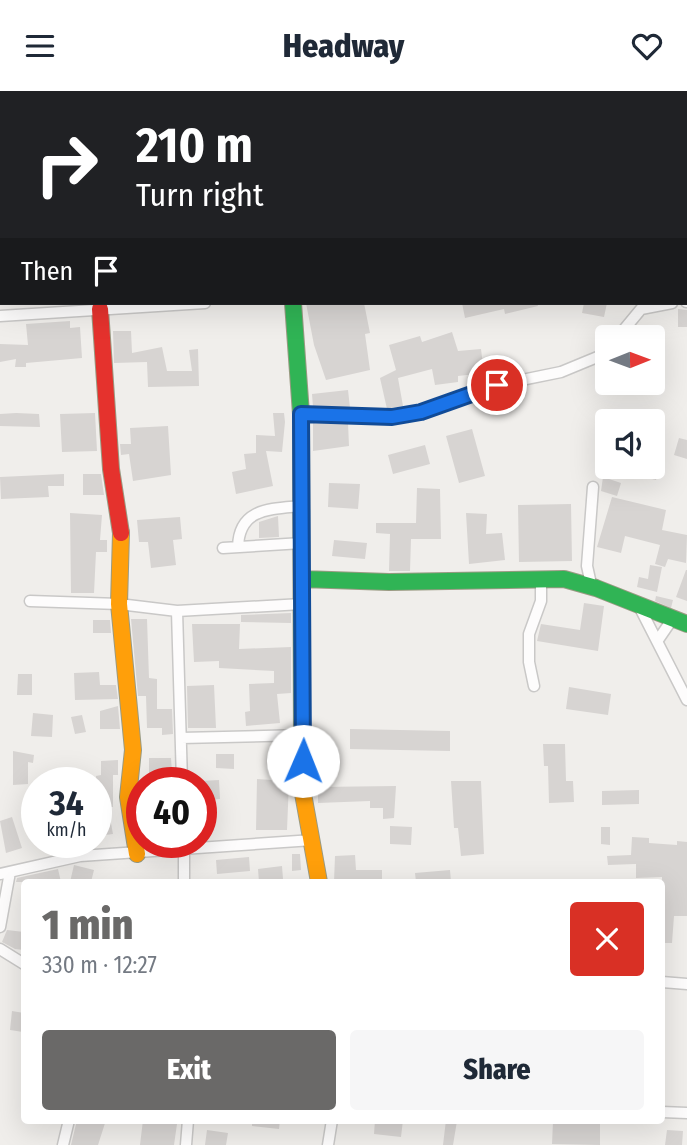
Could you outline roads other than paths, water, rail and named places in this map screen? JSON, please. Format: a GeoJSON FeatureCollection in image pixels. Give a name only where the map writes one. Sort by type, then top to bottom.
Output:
{"type":"FeatureCollection","features":[{"type":"Feature","properties":{"kind":"street"},"geometry":{"type":"LineString","coordinates":[[0,316],[170,305]]}},
{"type":"Feature","properties":{"kind":"street"},"geometry":{"type":"LineString","coordinates":[[293,305],[301,414],[304,735],[302,788],[319,879]]}},
{"type":"Feature","properties":{"kind":"street"},"geometry":{"type":"LineString","coordinates":[[628,325],[641,309],[662,305]]}},
{"type":"Feature","properties":{"kind":"street"},"geometry":{"type":"LineString","coordinates":[[100,309],[111,470],[121,533],[118,604],[133,750],[131,767]]}},
{"type":"Feature","properties":{"kind":"street"},"geometry":{"type":"LineString","coordinates":[[301,414],[392,417],[421,412],[497,385],[561,372],[595,358]]}},
{"type":"Feature","properties":{"kind":"street"},"geometry":{"type":"LineString","coordinates":[[591,584],[587,566],[593,487]]}},
{"type":"Feature","properties":{"kind":"street"},"geometry":{"type":"LineString","coordinates":[[238,547],[238,534],[245,520],[255,512],[301,506]]}},
{"type":"Feature","properties":{"kind":"street"},"geometry":{"type":"LineString","coordinates":[[223,548],[302,543]]}},
{"type":"Feature","properties":{"kind":"street"},"geometry":{"type":"LineString","coordinates":[[534,686],[529,662],[529,634],[541,601],[541,578]]}},
{"type":"Feature","properties":{"kind":"street"},"geometry":{"type":"LineString","coordinates":[[302,579],[389,582],[541,578],[591,584],[679,622],[658,640]]}},
{"type":"Feature","properties":{"kind":"street"},"geometry":{"type":"LineString","coordinates":[[30,601],[118,604],[177,611],[302,604]]}},
{"type":"Feature","properties":{"kind":"street"},"geometry":{"type":"LineString","coordinates":[[632,602],[644,613],[687,700]]}},
{"type":"Feature","properties":{"kind":"street"},"geometry":{"type":"LineString","coordinates":[[177,611],[182,767]]}},
{"type":"Feature","properties":{"kind":"street"},"geometry":{"type":"LineString","coordinates":[[181,738],[304,735]]}},
{"type":"Feature","properties":{"kind":"street"},"geometry":{"type":"LineString","coordinates":[[217,844],[313,840]]}},
{"type":"Feature","properties":{"kind":"street"},"geometry":{"type":"LineString","coordinates":[[0,927],[5,873],[80,856],[126,854]]}},
{"type":"Feature","properties":{"kind":"street"},"geometry":{"type":"LineString","coordinates":[[184,858],[184,879]]}},
{"type":"Feature","properties":{"kind":"street"},"geometry":{"type":"LineString","coordinates":[[0,950],[21,962]]}},
{"type":"Feature","properties":{"kind":"street"},"geometry":{"type":"LineString","coordinates":[[665,982],[687,984]]}},
{"type":"Feature","properties":{"kind":"street"},"geometry":{"type":"LineString","coordinates":[[665,1112],[687,1113]]}},
{"type":"Feature","properties":{"kind":"street"},"geometry":{"type":"LineString","coordinates":[[63,1145],[68,1124]]}},
{"type":"Feature","properties":{"kind":"street"},"geometry":{"type":"LineString","coordinates":[[186,1145],[188,1124]]}},
{"type":"Feature","properties":{"kind":"street"},"geometry":{"type":"LineString","coordinates":[[328,1145],[331,1124]]}}]}
